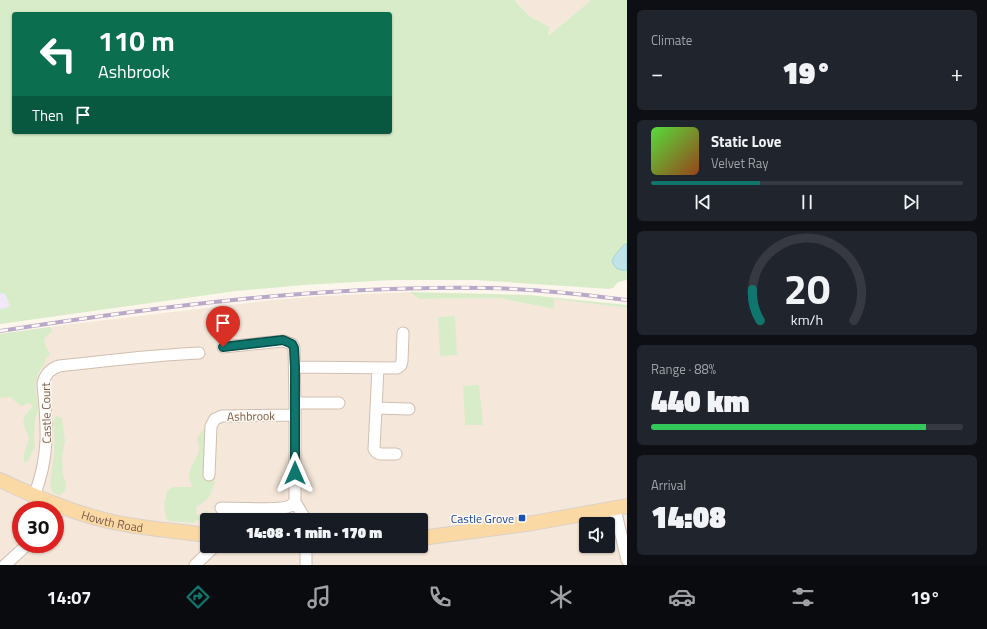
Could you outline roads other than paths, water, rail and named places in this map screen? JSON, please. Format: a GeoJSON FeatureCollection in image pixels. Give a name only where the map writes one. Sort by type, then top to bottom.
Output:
{"type":"FeatureCollection","features":[{"type":"Feature","properties":{"kind":"main road","name":"Howth Road"},"geometry":{"type":"LineString","coordinates":[[0,480],[42,501]]}},
{"type":"Feature","properties":{"kind":"main road"},"geometry":{"type":"LineString","coordinates":[[428,537],[528,524],[621,508]]}},
{"type":"Feature","properties":{"kind":"main road","name":"Howth Road"},"geometry":{"type":"LineString","coordinates":[[64,513],[161,530],[200,534]]}},
{"type":"Feature","properties":{"kind":"street"},"geometry":{"type":"LineString","coordinates":[[295,367],[397,368],[401,365],[402,361],[403,333]]}},
{"type":"Feature","properties":{"kind":"street"},"geometry":{"type":"LineString","coordinates":[[223,347],[283,340],[288,341],[294,348],[295,502],[302,513]]}},
{"type":"Feature","properties":{"kind":"street","name":"Castle Court"},"geometry":{"type":"LineString","coordinates":[[34,496],[40,479],[47,441],[43,384],[44,378],[52,368],[160,355],[200,353]]}},
{"type":"Feature","properties":{"kind":"street"},"geometry":{"type":"LineString","coordinates":[[378,368],[374,449],[380,454],[396,454]]}},
{"type":"Feature","properties":{"kind":"street"},"geometry":{"type":"LineString","coordinates":[[295,403],[339,403]]}},
{"type":"Feature","properties":{"kind":"street"},"geometry":{"type":"LineString","coordinates":[[376,408],[409,409]]}},
{"type":"Feature","properties":{"kind":"street","name":"Ashbrook"},"geometry":{"type":"LineString","coordinates":[[209,475],[212,426],[215,419],[222,416],[295,415]]}},
{"type":"Feature","properties":{"kind":"street"},"geometry":{"type":"LineString","coordinates":[[221,508],[284,508],[295,502]]}},
{"type":"Feature","properties":{"kind":"street"},"geometry":{"type":"LineString","coordinates":[[621,508],[627,560]]}},
{"type":"Feature","properties":{"kind":"street"},"geometry":{"type":"LineString","coordinates":[[5,565],[18,553]]}},
{"type":"Feature","properties":{"kind":"street"},"geometry":{"type":"LineString","coordinates":[[195,565],[208,553]]}},
{"type":"Feature","properties":{"kind":"street"},"geometry":{"type":"LineString","coordinates":[[306,553],[306,565]]}},
{"type":"Feature","properties":{"kind":"water"},"geometry":{"type":"Polygon","coordinates":[[[627,243],[627,270],[620,270],[614,266],[612,261],[618,251],[627,243]]]}},
{"type":"Feature","properties":{"kind":"railway"},"geometry":{"type":"LineString","coordinates":[[0,331],[122,313],[243,299],[365,290],[488,288],[558,292],[627,300]]}},
{"type":"Feature","properties":{"kind":"place","name":"Castle Grove"},"geometry":{"type":"Point","coordinates":[522,518]}}]}
